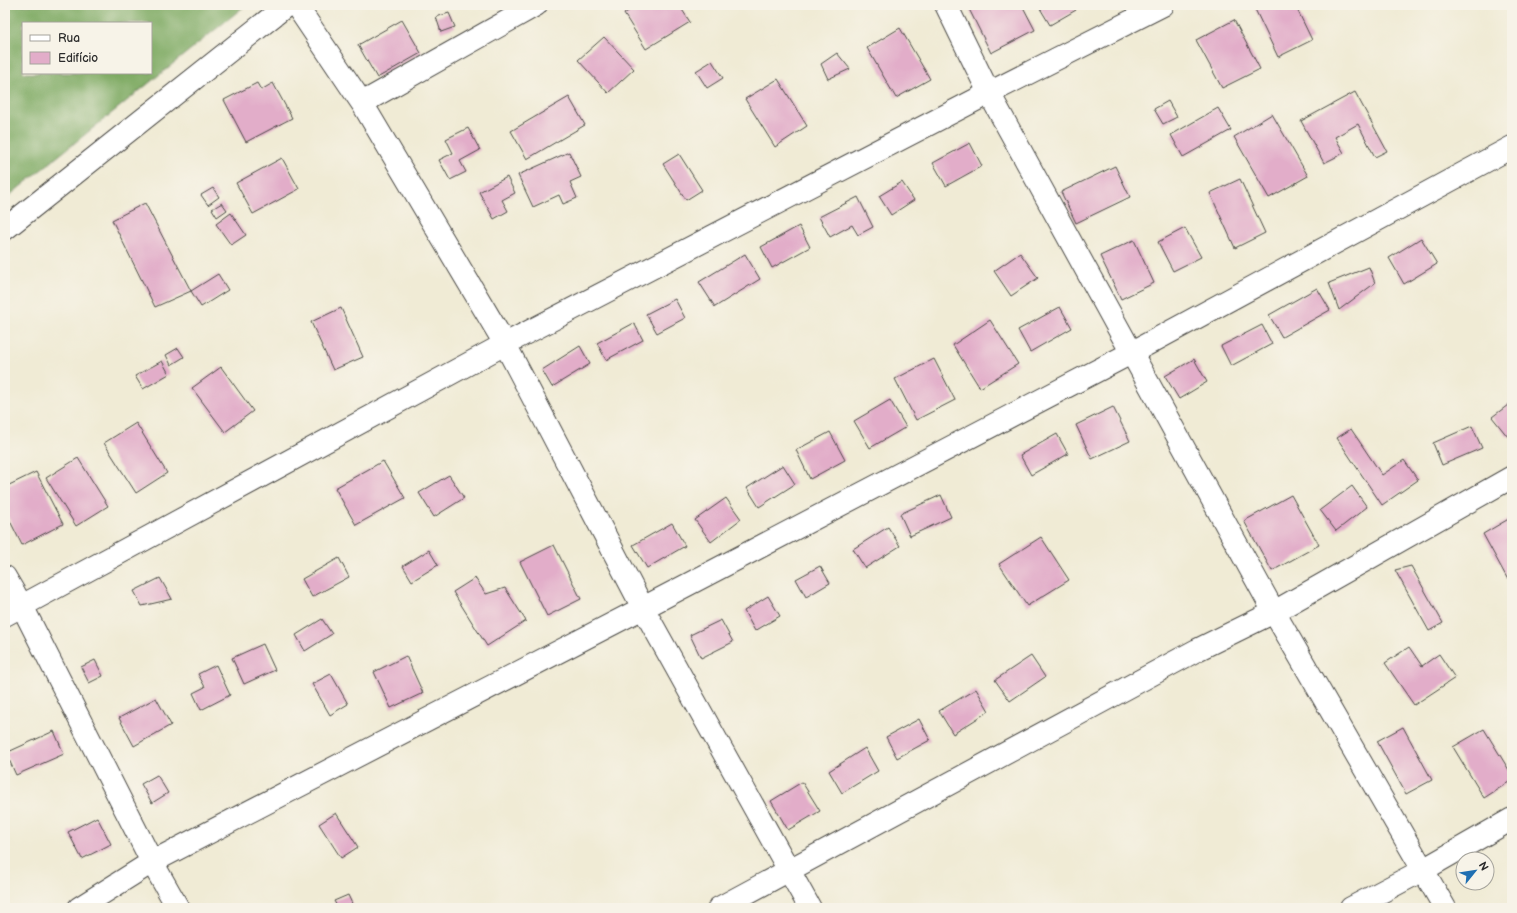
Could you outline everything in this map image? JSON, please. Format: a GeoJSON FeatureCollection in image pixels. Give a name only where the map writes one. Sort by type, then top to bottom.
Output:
{"type":"FeatureCollection","features":[{"type":"Feature","properties":{"kind":"street"},"geometry":{"type":"LineString","coordinates":[[5,229],[287,5]]}},
{"type":"Feature","properties":{"kind":"street"},"geometry":{"type":"LineString","coordinates":[[296,5],[362,103],[505,344],[643,608],[810,908]]}},
{"type":"Feature","properties":{"kind":"street"},"geometry":{"type":"LineString","coordinates":[[362,103],[536,5]]}},
{"type":"Feature","properties":{"kind":"street"},"geometry":{"type":"LineString","coordinates":[[946,5],[989,94],[1274,612],[1445,908]]}},
{"type":"Feature","properties":{"kind":"street"},"geometry":{"type":"LineString","coordinates":[[13,611],[505,344],[1163,5]]}},
{"type":"Feature","properties":{"kind":"street"},"geometry":{"type":"LineString","coordinates":[[79,908],[152,862],[1131,353],[1512,147]]}},
{"type":"Feature","properties":{"kind":"street"},"geometry":{"type":"LineString","coordinates":[[719,908],[1197,650],[1274,612],[1512,477]]}},
{"type":"Feature","properties":{"kind":"street"},"geometry":{"type":"LineString","coordinates":[[5,577],[13,611],[178,908]]}},
{"type":"Feature","properties":{"kind":"street"},"geometry":{"type":"LineString","coordinates":[[1351,908],[1423,870],[1512,819]]}},
{"type":"Feature","properties":{"kind":"green space"},"geometry":{"type":"Polygon","coordinates":[[[5,5],[246,5],[5,199],[5,5]]]}},
{"type":"Feature","properties":{"kind":"building"},"geometry":{"type":"Polygon","coordinates":[[[637,5],[679,5],[690,22],[646,49],[624,14],[637,5]]]}},
{"type":"Feature","properties":{"kind":"building"},"geometry":{"type":"Polygon","coordinates":[[[967,5],[1022,5],[1035,30],[991,53],[967,5]]]}},
{"type":"Feature","properties":{"kind":"building"},"geometry":{"type":"Polygon","coordinates":[[[1038,5],[1073,5],[1076,10],[1050,25],[1038,5]]]}},
{"type":"Feature","properties":{"kind":"building"},"geometry":{"type":"Polygon","coordinates":[[[1253,5],[1295,5],[1312,40],[1278,57],[1253,5]]]}},
{"type":"Feature","properties":{"kind":"building"},"geometry":{"type":"Polygon","coordinates":[[[449,13],[455,27],[441,32],[436,17],[449,13]]]}},
{"type":"Feature","properties":{"kind":"building"},"geometry":{"type":"Polygon","coordinates":[[[402,20],[421,53],[377,78],[358,45],[402,20]]]}},
{"type":"Feature","properties":{"kind":"building"},"geometry":{"type":"Polygon","coordinates":[[[1234,20],[1260,69],[1222,88],[1196,40],[1234,20]]]}},
{"type":"Feature","properties":{"kind":"building"},"geometry":{"type":"Polygon","coordinates":[[[900,28],[930,79],[896,98],[867,48],[900,28]]]}},
{"type":"Feature","properties":{"kind":"building"},"geometry":{"type":"Polygon","coordinates":[[[604,37],[634,69],[608,93],[578,60],[604,37]]]}},
{"type":"Feature","properties":{"kind":"building"},"geometry":{"type":"Polygon","coordinates":[[[837,53],[850,69],[828,79],[821,64],[837,53]]]}},
{"type":"Feature","properties":{"kind":"building"},"geometry":{"type":"Polygon","coordinates":[[[712,61],[723,78],[707,88],[696,71],[712,61]]]}},
{"type":"Feature","properties":{"kind":"building"},"geometry":{"type":"Polygon","coordinates":[[[778,79],[807,126],[775,147],[745,99],[778,79]]]}},
{"type":"Feature","properties":{"kind":"building"},"geometry":{"type":"Polygon","coordinates":[[[257,83],[261,90],[273,83],[292,118],[246,142],[224,100],[257,83]]]}},
{"type":"Feature","properties":{"kind":"building"},"geometry":{"type":"Polygon","coordinates":[[[1355,92],[1387,151],[1375,157],[1358,124],[1335,137],[1344,153],[1324,163],[1301,121],[1355,92]]]}},
{"type":"Feature","properties":{"kind":"building"},"geometry":{"type":"Polygon","coordinates":[[[569,97],[585,125],[527,159],[511,131],[569,97]]]}},
{"type":"Feature","properties":{"kind":"building"},"geometry":{"type":"Polygon","coordinates":[[[1168,101],[1177,117],[1163,124],[1154,109],[1168,101]]]}},
{"type":"Feature","properties":{"kind":"building"},"geometry":{"type":"Polygon","coordinates":[[[1218,108],[1231,130],[1183,157],[1171,135],[1218,108]]]}},
{"type":"Feature","properties":{"kind":"building"},"geometry":{"type":"Polygon","coordinates":[[[1272,114],[1308,176],[1269,198],[1234,137],[1272,114]]]}},
{"type":"Feature","properties":{"kind":"building"},"geometry":{"type":"Polygon","coordinates":[[[468,128],[480,150],[460,161],[466,172],[450,180],[439,160],[453,153],[446,139],[468,128]]]}},
{"type":"Feature","properties":{"kind":"building"},"geometry":{"type":"Polygon","coordinates":[[[970,143],[982,166],[946,186],[933,163],[970,143]]]}},
{"type":"Feature","properties":{"kind":"building"},"geometry":{"type":"Polygon","coordinates":[[[569,152],[581,177],[570,182],[577,198],[563,204],[559,195],[533,207],[518,175],[569,152]]]}},
{"type":"Feature","properties":{"kind":"building"},"geometry":{"type":"Polygon","coordinates":[[[679,154],[702,190],[686,200],[663,164],[679,154]]]}},
{"type":"Feature","properties":{"kind":"building"},"geometry":{"type":"Polygon","coordinates":[[[282,158],[299,189],[253,214],[236,183],[282,158]]]}},
{"type":"Feature","properties":{"kind":"building"},"geometry":{"type":"Polygon","coordinates":[[[1115,166],[1130,197],[1076,223],[1061,192],[1115,166]]]}},
{"type":"Feature","properties":{"kind":"building"},"geometry":{"type":"Polygon","coordinates":[[[507,177],[515,193],[502,200],[508,211],[494,219],[479,192],[507,177]]]}},
{"type":"Feature","properties":{"kind":"building"},"geometry":{"type":"Polygon","coordinates":[[[1240,179],[1265,233],[1235,248],[1210,193],[1240,179]]]}},
{"type":"Feature","properties":{"kind":"building"},"geometry":{"type":"Polygon","coordinates":[[[902,182],[914,200],[891,215],[879,196],[902,182]]]}},
{"type":"Feature","properties":{"kind":"building"},"geometry":{"type":"Polygon","coordinates":[[[213,188],[219,197],[208,205],[201,195],[213,188]]]}},
{"type":"Feature","properties":{"kind":"building"},"geometry":{"type":"Polygon","coordinates":[[[858,197],[873,227],[858,235],[852,225],[830,237],[819,217],[858,197]]]}},
{"type":"Feature","properties":{"kind":"building"},"geometry":{"type":"Polygon","coordinates":[[[145,203],[191,291],[155,307],[112,220],[145,203]]]}},
{"type":"Feature","properties":{"kind":"building"},"geometry":{"type":"Polygon","coordinates":[[[222,203],[227,210],[217,217],[212,209],[222,203]]]}},
{"type":"Feature","properties":{"kind":"building"},"geometry":{"type":"Polygon","coordinates":[[[231,213],[246,235],[231,245],[216,224],[231,213]]]}},
{"type":"Feature","properties":{"kind":"building"},"geometry":{"type":"Polygon","coordinates":[[[799,226],[810,247],[772,268],[761,247],[799,226]]]}},
{"type":"Feature","properties":{"kind":"building"},"geometry":{"type":"Polygon","coordinates":[[[1185,228],[1201,257],[1173,271],[1158,242],[1185,228]]]}},
{"type":"Feature","properties":{"kind":"building"},"geometry":{"type":"Polygon","coordinates":[[[1421,238],[1437,264],[1404,284],[1389,258],[1421,238]]]}},
{"type":"Feature","properties":{"kind":"building"},"geometry":{"type":"Polygon","coordinates":[[[1134,240],[1154,283],[1121,299],[1100,256],[1134,240]]]}},
{"type":"Feature","properties":{"kind":"building"},"geometry":{"type":"Polygon","coordinates":[[[1020,253],[1038,278],[1011,296],[994,271],[1020,253]]]}},
{"type":"Feature","properties":{"kind":"building"},"geometry":{"type":"Polygon","coordinates":[[[745,254],[760,279],[715,307],[699,282],[745,254]]]}},
{"type":"Feature","properties":{"kind":"building"},"geometry":{"type":"Polygon","coordinates":[[[1369,267],[1375,283],[1339,310],[1329,283],[1369,267]]]}},
{"type":"Feature","properties":{"kind":"building"},"geometry":{"type":"Polygon","coordinates":[[[218,274],[228,290],[201,307],[191,291],[218,274]]]}},
{"type":"Feature","properties":{"kind":"building"},"geometry":{"type":"Polygon","coordinates":[[[1317,288],[1330,310],[1282,337],[1269,315],[1317,288]]]}},
{"type":"Feature","properties":{"kind":"building"},"geometry":{"type":"Polygon","coordinates":[[[675,299],[685,318],[657,333],[646,314],[675,299]]]}},
{"type":"Feature","properties":{"kind":"building"},"geometry":{"type":"Polygon","coordinates":[[[1060,307],[1072,328],[1030,352],[1018,330],[1060,307]]]}},
{"type":"Feature","properties":{"kind":"building"},"geometry":{"type":"Polygon","coordinates":[[[341,308],[363,357],[333,370],[311,322],[341,308]]]}},
{"type":"Feature","properties":{"kind":"building"},"geometry":{"type":"Polygon","coordinates":[[[990,320],[1018,364],[980,388],[953,345],[990,320]]]}},
{"type":"Feature","properties":{"kind":"building"},"geometry":{"type":"Polygon","coordinates":[[[634,323],[643,340],[606,360],[597,343],[634,323]]]}},
{"type":"Feature","properties":{"kind":"building"},"geometry":{"type":"Polygon","coordinates":[[[1262,325],[1272,344],[1231,366],[1221,346],[1262,325]]]}},
{"type":"Feature","properties":{"kind":"building"},"geometry":{"type":"Polygon","coordinates":[[[580,346],[590,364],[552,387],[542,370],[580,346]]]}},
{"type":"Feature","properties":{"kind":"building"},"geometry":{"type":"Polygon","coordinates":[[[178,348],[184,357],[171,365],[166,355],[178,348]]]}},
{"type":"Feature","properties":{"kind":"building"},"geometry":{"type":"Polygon","coordinates":[[[934,359],[955,400],[916,420],[895,379],[934,359]]]}},
{"type":"Feature","properties":{"kind":"building"},"geometry":{"type":"Polygon","coordinates":[[[1194,359],[1207,382],[1179,399],[1165,376],[1194,359]]]}},
{"type":"Feature","properties":{"kind":"building"},"geometry":{"type":"Polygon","coordinates":[[[162,361],[169,374],[143,389],[135,376],[162,361]]]}},
{"type":"Feature","properties":{"kind":"building"},"geometry":{"type":"Polygon","coordinates":[[[221,367],[253,411],[225,432],[192,388],[221,367]]]}},
{"type":"Feature","properties":{"kind":"building"},"geometry":{"type":"Polygon","coordinates":[[[890,400],[906,427],[870,448],[854,421],[890,400]]]}},
{"type":"Feature","properties":{"kind":"building"},"geometry":{"type":"Polygon","coordinates":[[[1512,402],[1512,434],[1508,437],[1492,417],[1512,402]]]}},
{"type":"Feature","properties":{"kind":"building"},"geometry":{"type":"Polygon","coordinates":[[[1113,407],[1130,441],[1092,459],[1076,425],[1113,407]]]}},
{"type":"Feature","properties":{"kind":"building"},"geometry":{"type":"Polygon","coordinates":[[[136,423],[167,473],[136,493],[104,443],[136,423]]]}},
{"type":"Feature","properties":{"kind":"building"},"geometry":{"type":"Polygon","coordinates":[[[1472,426],[1482,448],[1442,465],[1433,443],[1472,426]]]}},
{"type":"Feature","properties":{"kind":"building"},"geometry":{"type":"Polygon","coordinates":[[[1351,429],[1382,475],[1404,460],[1418,480],[1382,505],[1337,438],[1351,429]]]}},
{"type":"Feature","properties":{"kind":"building"},"geometry":{"type":"Polygon","coordinates":[[[830,432],[845,460],[810,479],[796,450],[830,432]]]}},
{"type":"Feature","properties":{"kind":"building"},"geometry":{"type":"Polygon","coordinates":[[[1057,434],[1068,454],[1031,475],[1020,455],[1057,434]]]}},
{"type":"Feature","properties":{"kind":"building"},"geometry":{"type":"Polygon","coordinates":[[[78,458],[108,506],[76,526],[46,478],[78,458]]]}},
{"type":"Feature","properties":{"kind":"building"},"geometry":{"type":"Polygon","coordinates":[[[383,461],[405,498],[356,525],[335,488],[383,461]]]}},
{"type":"Feature","properties":{"kind":"building"},"geometry":{"type":"Polygon","coordinates":[[[783,465],[795,484],[759,507],[747,488],[783,465]]]}},
{"type":"Feature","properties":{"kind":"building"},"geometry":{"type":"Polygon","coordinates":[[[36,472],[63,524],[22,545],[5,511],[5,487],[36,472]]]}},
{"type":"Feature","properties":{"kind":"building"},"geometry":{"type":"Polygon","coordinates":[[[449,475],[464,498],[434,517],[419,493],[449,475]]]}},
{"type":"Feature","properties":{"kind":"building"},"geometry":{"type":"Polygon","coordinates":[[[1352,486],[1367,507],[1336,531],[1320,510],[1352,486]]]}},
{"type":"Feature","properties":{"kind":"building"},"geometry":{"type":"Polygon","coordinates":[[[941,495],[951,517],[910,536],[900,514],[941,495]]]}},
{"type":"Feature","properties":{"kind":"building"},"geometry":{"type":"Polygon","coordinates":[[[1291,495],[1319,545],[1272,571],[1244,521],[1291,495]]]}},
{"type":"Feature","properties":{"kind":"building"},"geometry":{"type":"Polygon","coordinates":[[[726,498],[741,519],[711,542],[695,520],[726,498]]]}},
{"type":"Feature","properties":{"kind":"building"},"geometry":{"type":"Polygon","coordinates":[[[1512,517],[1512,575],[1507,578],[1483,534],[1512,517]]]}},
{"type":"Feature","properties":{"kind":"building"},"geometry":{"type":"Polygon","coordinates":[[[672,523],[685,546],[647,568],[633,545],[672,523]]]}},
{"type":"Feature","properties":{"kind":"building"},"geometry":{"type":"Polygon","coordinates":[[[888,527],[900,546],[865,568],[853,549],[888,527]]]}},
{"type":"Feature","properties":{"kind":"building"},"geometry":{"type":"Polygon","coordinates":[[[1041,537],[1069,580],[1027,606],[999,564],[1041,537]]]}},
{"type":"Feature","properties":{"kind":"building"},"geometry":{"type":"Polygon","coordinates":[[[554,545],[581,599],[547,616],[520,562],[554,545]]]}},
{"type":"Feature","properties":{"kind":"building"},"geometry":{"type":"Polygon","coordinates":[[[429,550],[438,565],[412,581],[403,566],[429,550]]]}},
{"type":"Feature","properties":{"kind":"building"},"geometry":{"type":"Polygon","coordinates":[[[339,558],[349,577],[312,597],[302,579],[339,558]]]}},
{"type":"Feature","properties":{"kind":"building"},"geometry":{"type":"Polygon","coordinates":[[[820,566],[830,583],[806,597],[796,579],[820,566]]]}},
{"type":"Feature","properties":{"kind":"building"},"geometry":{"type":"Polygon","coordinates":[[[1411,566],[1443,623],[1429,631],[1395,570],[1411,566]]]}},
{"type":"Feature","properties":{"kind":"building"},"geometry":{"type":"Polygon","coordinates":[[[160,578],[172,599],[142,606],[134,591],[160,578]]]}},
{"type":"Feature","properties":{"kind":"building"},"geometry":{"type":"Polygon","coordinates":[[[475,578],[486,594],[505,588],[526,621],[487,646],[453,592],[475,578]]]}},
{"type":"Feature","properties":{"kind":"building"},"geometry":{"type":"Polygon","coordinates":[[[768,596],[780,616],[755,631],[744,611],[768,596]]]}},
{"type":"Feature","properties":{"kind":"building"},"geometry":{"type":"Polygon","coordinates":[[[322,619],[332,634],[305,651],[296,635],[322,619]]]}},
{"type":"Feature","properties":{"kind":"building"},"geometry":{"type":"Polygon","coordinates":[[[721,620],[733,642],[701,658],[690,635],[721,620]]]}},
{"type":"Feature","properties":{"kind":"building"},"geometry":{"type":"Polygon","coordinates":[[[263,644],[275,670],[244,684],[232,658],[263,644]]]}},
{"type":"Feature","properties":{"kind":"building"},"geometry":{"type":"Polygon","coordinates":[[[1409,647],[1422,666],[1439,654],[1455,678],[1414,705],[1385,663],[1409,647]]]}},
{"type":"Feature","properties":{"kind":"building"},"geometry":{"type":"Polygon","coordinates":[[[406,656],[423,693],[391,708],[374,672],[406,656]]]}},
{"type":"Feature","properties":{"kind":"building"},"geometry":{"type":"Polygon","coordinates":[[[1031,656],[1045,677],[1010,701],[995,680],[1031,656]]]}},
{"type":"Feature","properties":{"kind":"building"},"geometry":{"type":"Polygon","coordinates":[[[95,660],[103,676],[89,683],[81,667],[95,660]]]}},
{"type":"Feature","properties":{"kind":"building"},"geometry":{"type":"Polygon","coordinates":[[[216,665],[230,695],[201,710],[193,693],[205,687],[198,674],[216,665]]]}},
{"type":"Feature","properties":{"kind":"building"},"geometry":{"type":"Polygon","coordinates":[[[331,674],[348,704],[330,715],[312,684],[331,674]]]}},
{"type":"Feature","properties":{"kind":"building"},"geometry":{"type":"Polygon","coordinates":[[[976,689],[989,711],[953,734],[939,711],[976,689]]]}},
{"type":"Feature","properties":{"kind":"building"},"geometry":{"type":"Polygon","coordinates":[[[156,698],[171,725],[134,746],[119,718],[156,698]]]}},
{"type":"Feature","properties":{"kind":"building"},"geometry":{"type":"Polygon","coordinates":[[[919,719],[930,740],[897,758],[886,737],[919,719]]]}},
{"type":"Feature","properties":{"kind":"building"},"geometry":{"type":"Polygon","coordinates":[[[1403,727],[1432,780],[1406,794],[1377,741],[1403,727]]]}},
{"type":"Feature","properties":{"kind":"building"},"geometry":{"type":"Polygon","coordinates":[[[1484,729],[1512,775],[1512,780],[1484,798],[1453,747],[1484,729]]]}},
{"type":"Feature","properties":{"kind":"building"},"geometry":{"type":"Polygon","coordinates":[[[54,731],[64,754],[16,775],[6,753],[54,731]]]}},
{"type":"Feature","properties":{"kind":"building"},"geometry":{"type":"Polygon","coordinates":[[[865,748],[878,771],[842,793],[829,771],[865,748]]]}},
{"type":"Feature","properties":{"kind":"building"},"geometry":{"type":"Polygon","coordinates":[[[157,775],[168,793],[152,803],[141,784],[157,775]]]}},
{"type":"Feature","properties":{"kind":"building"},"geometry":{"type":"Polygon","coordinates":[[[802,782],[820,811],[788,830],[771,801],[802,782]]]}},
{"type":"Feature","properties":{"kind":"building"},"geometry":{"type":"Polygon","coordinates":[[[336,813],[358,847],[341,858],[319,824],[336,813]]]}},
{"type":"Feature","properties":{"kind":"building"},"geometry":{"type":"Polygon","coordinates":[[[97,817],[111,844],[82,859],[68,832],[97,817]]]}},
{"type":"Feature","properties":{"kind":"building"},"geometry":{"type":"Polygon","coordinates":[[[348,895],[354,908],[338,908],[334,901],[348,895]]]}}]}
